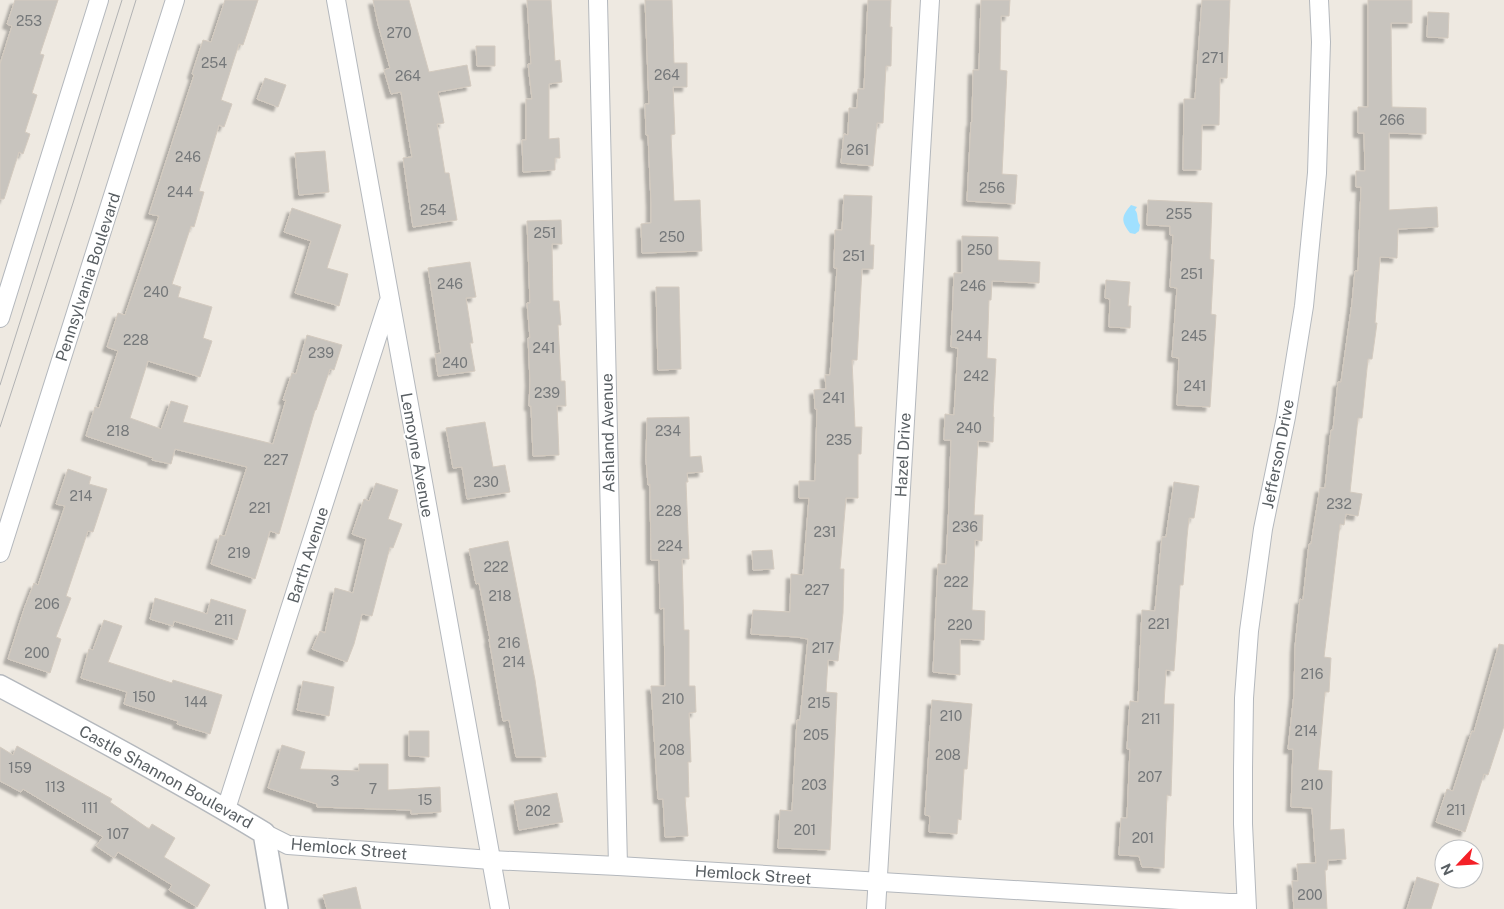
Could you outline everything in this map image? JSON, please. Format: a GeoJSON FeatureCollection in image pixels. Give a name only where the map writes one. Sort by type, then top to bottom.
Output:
{"type":"FeatureCollection","features":[{"type":"Feature","properties":{"kind":"street"},"geometry":{"type":"LineString","coordinates":[[0,318],[99,0]]}},
{"type":"Feature","properties":{"kind":"street","name":"Pennsylvania Boulevard"},"geometry":{"type":"LineString","coordinates":[[0,553],[175,0]]}},
{"type":"Feature","properties":{"kind":"street","name":"Lemoyne Avenue"},"geometry":{"type":"LineString","coordinates":[[336,0],[500,909]]}},
{"type":"Feature","properties":{"kind":"street","name":"Ashland Avenue"},"geometry":{"type":"LineString","coordinates":[[598,0],[618,866]]}},
{"type":"Feature","properties":{"kind":"street","name":"Hazel Drive"},"geometry":{"type":"LineString","coordinates":[[876,909],[930,0]]}},
{"type":"Feature","properties":{"kind":"street","name":"Jefferson Drive"},"geometry":{"type":"LineString","coordinates":[[1246,906],[1243,769],[1244,698],[1249,631],[1263,529],[1286,417],[1304,306],[1317,173],[1321,42],[1319,0]]}},
{"type":"Feature","properties":{"kind":"street","name":"Barth Avenue"},"geometry":{"type":"LineString","coordinates":[[226,809],[389,300]]}},
{"type":"Feature","properties":{"kind":"street","name":"Castle Shannon Boulevard"},"geometry":{"type":"LineString","coordinates":[[0,686],[97,737],[226,809],[264,833],[277,909]]}},
{"type":"Feature","properties":{"kind":"street","name":"Hemlock Street"},"geometry":{"type":"LineString","coordinates":[[264,833],[288,845],[491,860],[618,866],[1246,906]]}},
{"type":"Feature","properties":{"kind":"water"},"geometry":{"type":"Polygon","coordinates":[[[1131,205],[1137,207],[1135,210],[1140,225],[1139,231],[1135,234],[1130,233],[1123,218],[1131,205]]]}},
{"type":"Feature","properties":{"kind":"building"},"geometry":{"type":"Polygon","coordinates":[[[15,0],[58,0],[40,54],[44,55],[32,93],[37,95],[25,132],[30,134],[23,154],[19,152],[4,199],[0,199],[0,64],[12,26],[7,24],[15,0]]]}},
{"type":"Feature","properties":{"kind":"building"},"geometry":{"type":"Polygon","coordinates":[[[225,0],[258,0],[243,45],[239,44],[221,100],[232,104],[224,127],[219,125],[199,191],[204,192],[194,227],[191,226],[172,284],[181,287],[178,297],[212,307],[203,338],[212,341],[200,377],[148,361],[130,418],[161,429],[171,401],[188,406],[183,422],[273,444],[286,400],[283,400],[292,373],[296,374],[307,335],[342,345],[334,370],[330,369],[315,410],[279,534],[270,531],[255,579],[211,564],[220,535],[225,536],[247,467],[175,449],[171,464],[152,460],[153,458],[86,436],[95,407],[99,408],[118,351],[107,347],[118,313],[125,315],[159,216],[149,214],[194,75],[192,74],[203,40],[211,42],[225,0]]]}},
{"type":"Feature","properties":{"kind":"building"},"geometry":{"type":"Polygon","coordinates":[[[373,0],[409,0],[429,72],[467,65],[471,86],[438,92],[444,123],[437,124],[445,173],[449,173],[457,220],[413,227],[403,158],[412,157],[401,92],[391,94],[384,70],[390,68],[373,0]]]}},
{"type":"Feature","properties":{"kind":"building"},"geometry":{"type":"Polygon","coordinates":[[[527,0],[551,0],[555,61],[560,60],[562,82],[549,84],[549,139],[559,138],[560,158],[555,158],[555,170],[523,172],[522,140],[526,140],[526,99],[532,99],[528,64],[531,64],[527,0]]]}},
{"type":"Feature","properties":{"kind":"building"},"geometry":{"type":"Polygon","coordinates":[[[645,0],[672,0],[674,63],[687,63],[687,87],[673,87],[675,134],[671,135],[674,201],[700,200],[702,251],[642,253],[641,224],[651,223],[645,104],[649,104],[645,0]]]}},
{"type":"Feature","properties":{"kind":"building"},"geometry":{"type":"Polygon","coordinates":[[[868,0],[891,0],[890,27],[892,27],[891,66],[886,66],[883,123],[877,123],[873,166],[841,163],[844,134],[848,135],[849,108],[857,108],[858,89],[864,89],[868,0]]]}},
{"type":"Feature","properties":{"kind":"building"},"geometry":{"type":"Polygon","coordinates":[[[981,0],[1010,0],[1009,16],[1001,16],[1000,70],[1007,71],[1002,174],[1017,175],[1015,204],[967,201],[973,70],[979,70],[981,0]]]}},
{"type":"Feature","properties":{"kind":"building"},"geometry":{"type":"Polygon","coordinates":[[[1202,0],[1230,0],[1227,78],[1220,78],[1219,125],[1202,125],[1201,170],[1183,170],[1184,99],[1195,99],[1202,0]]]}},
{"type":"Feature","properties":{"kind":"building"},"geometry":{"type":"Polygon","coordinates":[[[1368,0],[1412,0],[1412,23],[1391,23],[1392,107],[1426,108],[1426,134],[1389,133],[1389,210],[1437,207],[1438,227],[1398,229],[1397,258],[1380,257],[1375,323],[1377,323],[1372,359],[1368,359],[1362,418],[1358,418],[1350,492],[1362,494],[1358,516],[1346,514],[1344,525],[1340,524],[1324,657],[1331,658],[1329,692],[1325,692],[1318,770],[1332,771],[1330,830],[1344,829],[1346,859],[1328,860],[1327,870],[1325,870],[1327,909],[1294,909],[1292,881],[1298,881],[1297,864],[1316,863],[1312,808],[1291,807],[1293,749],[1288,749],[1294,694],[1295,647],[1300,599],[1303,600],[1309,544],[1311,544],[1320,488],[1325,488],[1338,382],[1341,382],[1355,271],[1358,271],[1361,187],[1356,187],[1356,171],[1365,171],[1364,133],[1358,133],[1358,107],[1368,107],[1368,0]]]}},
{"type":"Feature","properties":{"kind":"building"},"geometry":{"type":"Polygon","coordinates":[[[1428,12],[1449,13],[1448,38],[1427,37],[1428,12]]]}},
{"type":"Feature","properties":{"kind":"building"},"geometry":{"type":"Polygon","coordinates":[[[476,46],[495,46],[495,66],[477,66],[476,46]]]}},
{"type":"Feature","properties":{"kind":"building"},"geometry":{"type":"Polygon","coordinates":[[[265,78],[286,85],[278,107],[257,99],[265,78]]]}},
{"type":"Feature","properties":{"kind":"building"},"geometry":{"type":"Polygon","coordinates":[[[325,151],[329,192],[299,195],[295,153],[325,151]]]}},
{"type":"Feature","properties":{"kind":"building"},"geometry":{"type":"Polygon","coordinates":[[[844,195],[872,196],[870,245],[874,245],[873,269],[862,269],[857,360],[852,360],[855,427],[862,427],[861,454],[858,454],[858,498],[846,498],[840,569],[844,569],[843,613],[838,661],[828,660],[826,692],[837,693],[830,850],[778,848],[780,810],[792,811],[797,720],[800,720],[808,639],[751,634],[753,610],[790,612],[791,574],[803,575],[809,498],[799,498],[799,481],[815,481],[817,409],[815,409],[814,390],[826,389],[825,375],[830,375],[837,268],[834,268],[835,230],[842,230],[844,195]]]}},
{"type":"Feature","properties":{"kind":"building"},"geometry":{"type":"Polygon","coordinates":[[[1148,200],[1212,203],[1210,259],[1214,260],[1211,314],[1216,315],[1210,407],[1177,405],[1179,358],[1172,357],[1177,288],[1170,287],[1173,235],[1170,235],[1170,226],[1147,225],[1148,200]]]}},
{"type":"Feature","properties":{"kind":"building"},"geometry":{"type":"Polygon","coordinates":[[[292,208],[341,225],[327,268],[348,274],[339,306],[295,293],[311,241],[284,232],[292,208]]]}},
{"type":"Feature","properties":{"kind":"building"},"geometry":{"type":"Polygon","coordinates":[[[561,220],[562,244],[552,244],[553,301],[559,301],[561,325],[558,325],[561,381],[565,381],[566,406],[557,406],[559,455],[533,456],[531,406],[529,406],[528,338],[530,338],[527,303],[530,303],[527,221],[561,220]]]}},
{"type":"Feature","properties":{"kind":"building"},"geometry":{"type":"Polygon","coordinates":[[[962,236],[998,237],[998,260],[1040,262],[1039,283],[992,281],[991,300],[989,300],[987,358],[996,359],[993,442],[978,441],[974,515],[983,515],[982,541],[975,540],[972,610],[985,611],[984,640],[960,639],[960,675],[933,672],[938,564],[946,564],[951,440],[944,440],[945,414],[954,415],[958,348],[951,347],[954,273],[962,273],[962,236]]]}},
{"type":"Feature","properties":{"kind":"building"},"geometry":{"type":"Polygon","coordinates":[[[470,262],[476,297],[466,298],[473,343],[470,343],[475,371],[438,376],[435,354],[441,353],[428,268],[470,262]]]}},
{"type":"Feature","properties":{"kind":"building"},"geometry":{"type":"Polygon","coordinates":[[[1106,280],[1130,282],[1128,306],[1131,306],[1130,328],[1109,327],[1110,299],[1105,298],[1106,280]]]}},
{"type":"Feature","properties":{"kind":"building"},"geometry":{"type":"Polygon","coordinates":[[[656,287],[679,287],[681,369],[658,370],[656,287]]]}},
{"type":"Feature","properties":{"kind":"building"},"geometry":{"type":"Polygon","coordinates":[[[689,417],[690,457],[701,456],[703,472],[687,473],[689,559],[682,559],[684,630],[689,630],[689,686],[695,686],[696,712],[689,713],[691,762],[688,762],[689,797],[685,797],[688,836],[665,837],[663,799],[658,799],[651,686],[665,686],[664,608],[660,609],[659,560],[651,560],[650,484],[648,485],[646,459],[647,418],[689,417]]]}},
{"type":"Feature","properties":{"kind":"building"},"geometry":{"type":"Polygon","coordinates":[[[485,422],[493,467],[505,465],[510,492],[467,499],[462,467],[453,468],[446,428],[485,422]]]}},
{"type":"Feature","properties":{"kind":"building"},"geometry":{"type":"Polygon","coordinates":[[[68,469],[91,477],[89,484],[107,489],[93,532],[88,531],[66,596],[71,598],[56,637],[61,639],[50,673],[8,659],[24,609],[34,583],[38,585],[65,506],[56,504],[68,469]]]}},
{"type":"Feature","properties":{"kind":"building"},"geometry":{"type":"Polygon","coordinates":[[[1174,482],[1199,486],[1194,518],[1189,518],[1183,585],[1180,585],[1174,671],[1166,670],[1164,704],[1174,704],[1171,796],[1167,795],[1164,868],[1142,867],[1139,856],[1119,855],[1121,818],[1127,818],[1130,749],[1127,749],[1130,701],[1138,702],[1142,610],[1155,611],[1162,537],[1166,537],[1174,482]]]}},
{"type":"Feature","properties":{"kind":"building"},"geometry":{"type":"Polygon","coordinates":[[[376,483],[398,490],[388,519],[402,524],[393,548],[390,547],[372,616],[362,614],[347,662],[312,649],[320,631],[325,633],[335,588],[353,593],[366,539],[352,534],[364,499],[369,501],[376,483]]]}},
{"type":"Feature","properties":{"kind":"building"},"geometry":{"type":"Polygon","coordinates":[[[508,541],[535,680],[546,757],[516,757],[509,720],[503,721],[479,583],[476,584],[469,549],[508,541]]]}},
{"type":"Feature","properties":{"kind":"building"},"geometry":{"type":"Polygon","coordinates":[[[772,550],[774,569],[753,570],[752,551],[772,550]]]}},
{"type":"Feature","properties":{"kind":"building"},"geometry":{"type":"Polygon","coordinates":[[[155,598],[207,614],[211,599],[246,610],[237,640],[174,621],[173,626],[150,619],[155,598]]]}},
{"type":"Feature","properties":{"kind":"building"},"geometry":{"type":"Polygon","coordinates":[[[104,620],[122,626],[108,662],[172,683],[173,680],[222,695],[210,734],[177,724],[178,721],[124,704],[127,692],[81,678],[89,649],[93,650],[104,620]]]}},
{"type":"Feature","properties":{"kind":"building"},"geometry":{"type":"Polygon","coordinates":[[[1499,644],[1504,645],[1504,726],[1488,775],[1484,774],[1465,832],[1436,822],[1447,789],[1453,791],[1472,731],[1474,732],[1499,644]]]}},
{"type":"Feature","properties":{"kind":"building"},"geometry":{"type":"Polygon","coordinates":[[[303,681],[334,687],[329,716],[297,710],[303,681]]]}},
{"type":"Feature","properties":{"kind":"building"},"geometry":{"type":"Polygon","coordinates":[[[932,700],[972,704],[967,769],[964,769],[961,820],[958,819],[957,834],[929,832],[930,816],[925,815],[932,700]]]}},
{"type":"Feature","properties":{"kind":"building"},"geometry":{"type":"Polygon","coordinates":[[[409,731],[429,731],[429,757],[409,756],[409,731]]]}},
{"type":"Feature","properties":{"kind":"building"},"geometry":{"type":"Polygon","coordinates":[[[282,745],[305,752],[300,769],[359,771],[359,764],[388,764],[388,790],[440,787],[441,812],[411,814],[411,810],[317,807],[317,804],[268,788],[282,745]]]}},
{"type":"Feature","properties":{"kind":"building"},"geometry":{"type":"Polygon","coordinates":[[[17,746],[112,799],[110,802],[149,829],[152,824],[175,838],[164,857],[210,885],[197,907],[169,890],[172,885],[118,852],[114,858],[96,846],[103,837],[23,789],[21,792],[0,781],[0,747],[13,755],[17,746]]]}},
{"type":"Feature","properties":{"kind":"building"},"geometry":{"type":"Polygon","coordinates":[[[557,793],[563,822],[519,830],[514,801],[557,793]]]}},
{"type":"Feature","properties":{"kind":"building"},"geometry":{"type":"Polygon","coordinates":[[[1417,877],[1434,882],[1434,889],[1437,889],[1431,909],[1407,909],[1417,877]]]}},
{"type":"Feature","properties":{"kind":"building"},"geometry":{"type":"Polygon","coordinates":[[[356,887],[361,909],[327,909],[323,895],[356,887]]]}},
{"type":"Feature","properties":{"kind":"tram line"},"geometry":{"type":"LineString","coordinates":[[0,385],[122,0]]}},
{"type":"Feature","properties":{"kind":"tram line"},"geometry":{"type":"LineString","coordinates":[[0,427],[73,203],[136,0]]}}]}
